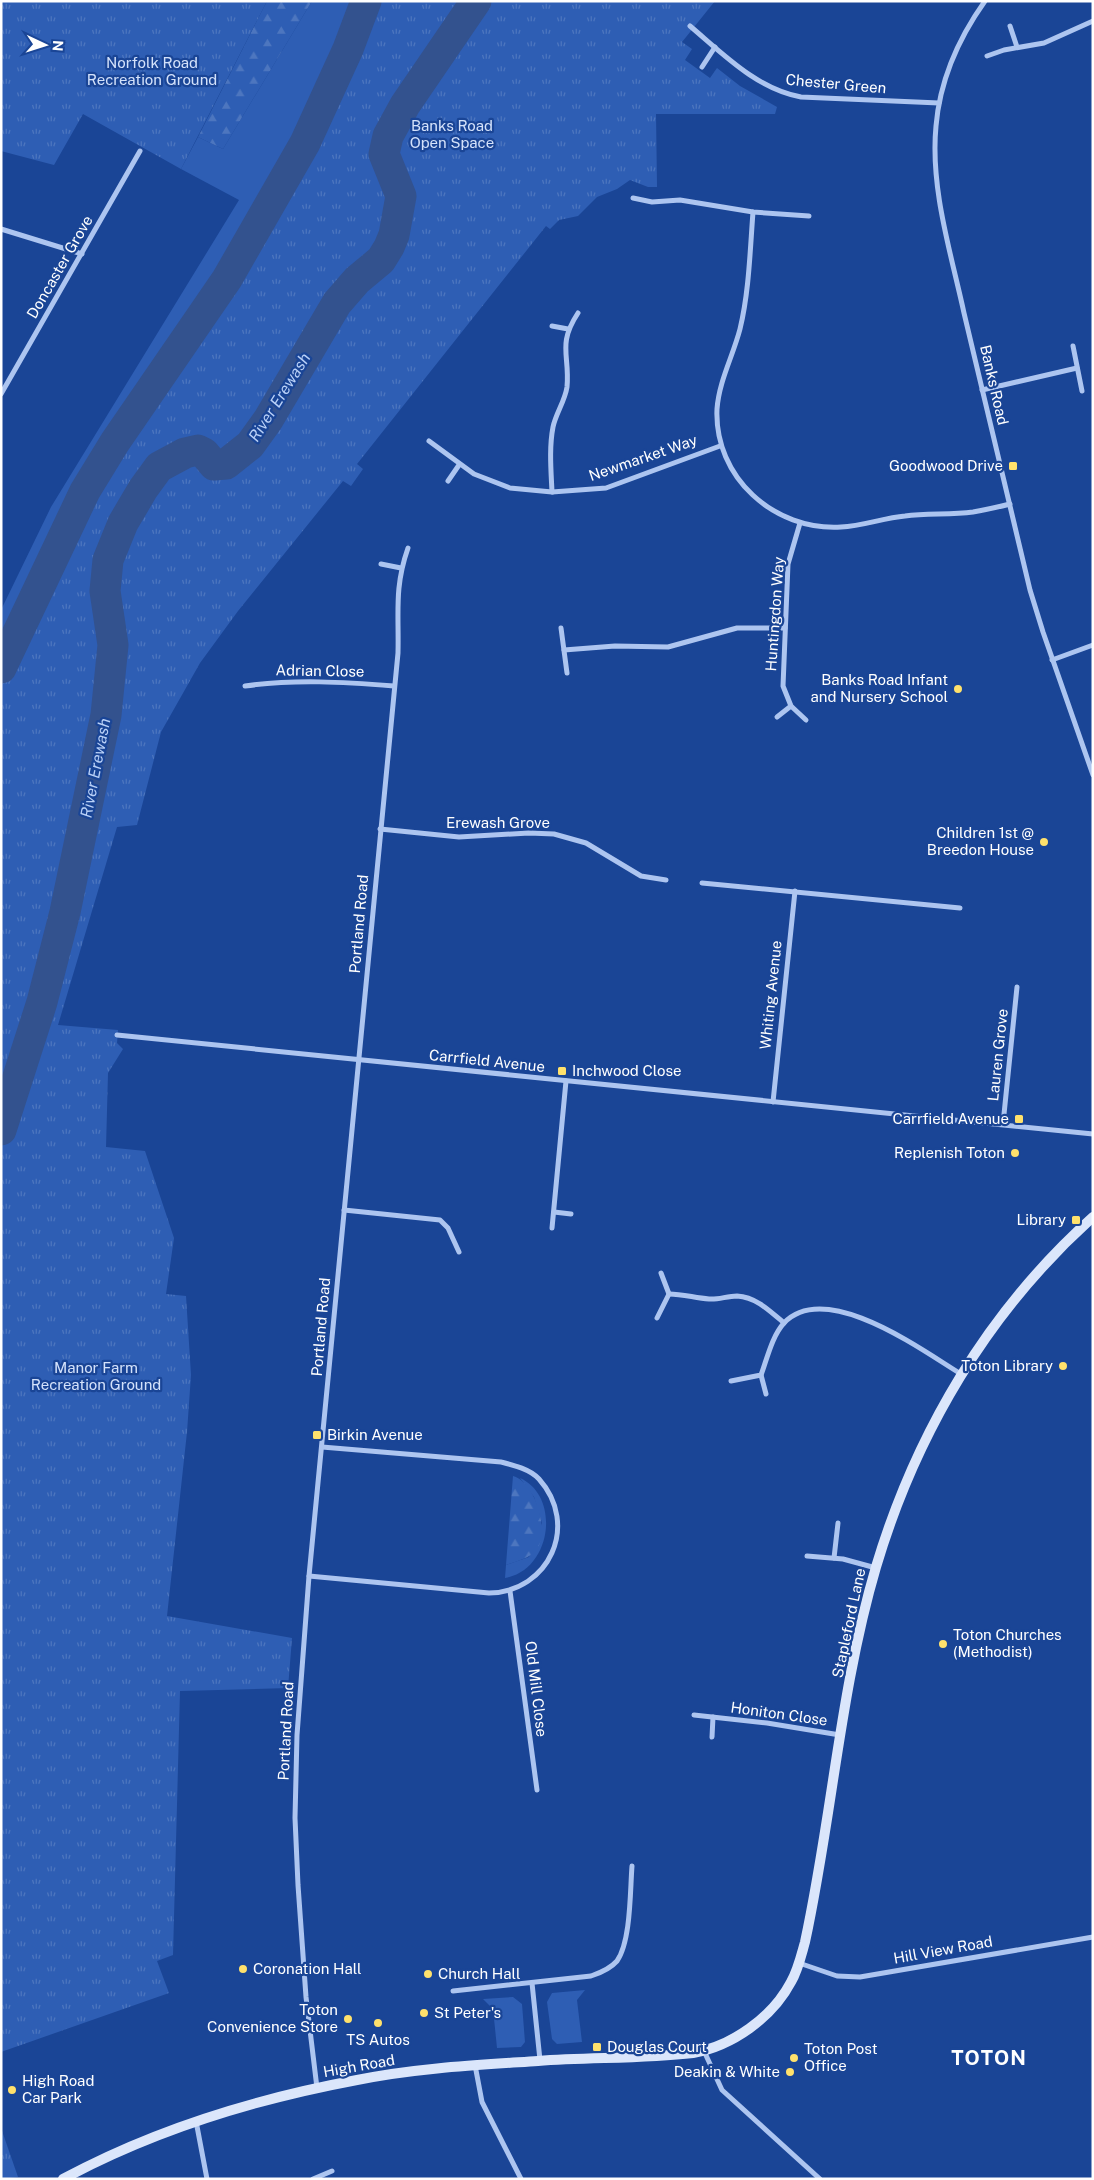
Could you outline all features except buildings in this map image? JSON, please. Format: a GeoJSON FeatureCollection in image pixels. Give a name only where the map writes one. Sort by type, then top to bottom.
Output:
{"type":"FeatureCollection","features":[{"type":"Feature","properties":{"kind":"main road","name":"Stapleford Lane"},"geometry":{"type":"LineString","coordinates":[[704,2051],[734,2038],[772,2008],[791,1982],[799,1963],[811,1913],[856,1654],[876,1568],[925,1439],[961,1374],[997,1321],[1033,1278],[1093,1217]]}},
{"type":"Feature","properties":{"kind":"main road","name":"High Road"},"geometry":{"type":"LineString","coordinates":[[63,2179],[104,2156],[196,2121],[318,2089],[376,2077],[475,2065],[540,2060],[677,2055],[704,2051]]}},
{"type":"Feature","properties":{"kind":"street","name":"Banks Road"},"geometry":{"type":"LineString","coordinates":[[985,1],[961,38],[949,64],[939,102],[935,153],[939,191],[946,235],[1030,590],[1052,660],[1093,774]]}},
{"type":"Feature","properties":{"kind":"street"},"geometry":{"type":"LineString","coordinates":[[987,56],[1017,47],[1044,43],[1093,21]]}},
{"type":"Feature","properties":{"kind":"street","name":"Chester Green"},"geometry":{"type":"LineString","coordinates":[[690,26],[758,80],[771,89],[786,94],[939,102]]}},
{"type":"Feature","properties":{"kind":"street"},"geometry":{"type":"LineString","coordinates":[[1010,26],[1017,47]]}},
{"type":"Feature","properties":{"kind":"street"},"geometry":{"type":"LineString","coordinates":[[702,67],[715,47]]}},
{"type":"Feature","properties":{"kind":"street","name":"Doncaster Grove"},"geometry":{"type":"LineString","coordinates":[[1,394],[140,151]]}},
{"type":"Feature","properties":{"kind":"street"},"geometry":{"type":"LineString","coordinates":[[633,198],[652,202],[680,200],[753,212],[809,216]]}},
{"type":"Feature","properties":{"kind":"street"},"geometry":{"type":"LineString","coordinates":[[753,212],[744,310],[740,330],[718,396],[720,446],[731,470],[749,492],[764,506],[800,523],[840,527],[906,516],[972,512],[1010,504]]}},
{"type":"Feature","properties":{"kind":"street"},"geometry":{"type":"LineString","coordinates":[[1,229],[82,254]]}},
{"type":"Feature","properties":{"kind":"street"},"geometry":{"type":"LineString","coordinates":[[552,492],[551,443],[555,420],[567,386],[564,355],[568,329],[578,313]]}},
{"type":"Feature","properties":{"kind":"street"},"geometry":{"type":"LineString","coordinates":[[552,326],[568,329]]}},
{"type":"Feature","properties":{"kind":"street"},"geometry":{"type":"LineString","coordinates":[[1073,346],[1082,391]]}},
{"type":"Feature","properties":{"kind":"street"},"geometry":{"type":"LineString","coordinates":[[982,390],[1078,368]]}},
{"type":"Feature","properties":{"kind":"street","name":"Newmarket Way"},"geometry":{"type":"LineString","coordinates":[[429,442],[474,474],[510,488],[552,492],[606,488],[720,446]]}},
{"type":"Feature","properties":{"kind":"street"},"geometry":{"type":"LineString","coordinates":[[448,481],[459,465]]}},
{"type":"Feature","properties":{"kind":"street","name":"Huntingdon Way"},"geometry":{"type":"LineString","coordinates":[[800,523],[788,564],[783,686],[791,706],[806,720]]}},
{"type":"Feature","properties":{"kind":"street","name":"Portland Road"},"geometry":{"type":"LineString","coordinates":[[318,2089],[306,1997],[295,1818],[297,1735],[309,1576],[360,1061],[399,631],[397,590],[401,568],[408,548]]}},
{"type":"Feature","properties":{"kind":"street"},"geometry":{"type":"LineString","coordinates":[[381,564],[401,568]]}},
{"type":"Feature","properties":{"kind":"street"},"geometry":{"type":"LineString","coordinates":[[561,628],[567,673]]}},
{"type":"Feature","properties":{"kind":"street"},"geometry":{"type":"LineString","coordinates":[[564,650],[615,646],[668,647],[737,628],[785,628]]}},
{"type":"Feature","properties":{"kind":"street"},"geometry":{"type":"LineString","coordinates":[[1052,660],[1093,646]]}},
{"type":"Feature","properties":{"kind":"street","name":"Adrian Close"},"geometry":{"type":"LineString","coordinates":[[245,686],[277,682],[328,681],[394,686]]}},
{"type":"Feature","properties":{"kind":"street"},"geometry":{"type":"LineString","coordinates":[[776,717],[791,706]]}},
{"type":"Feature","properties":{"kind":"street","name":"Erewash Grove"},"geometry":{"type":"LineString","coordinates":[[380,829],[459,837],[529,833],[554,834],[597,848],[641,876],[666,880]]}},
{"type":"Feature","properties":{"kind":"street"},"geometry":{"type":"LineString","coordinates":[[702,883],[960,908]]}},
{"type":"Feature","properties":{"kind":"street","name":"Whiting Avenue"},"geometry":{"type":"LineString","coordinates":[[772,1102],[795,892]]}},
{"type":"Feature","properties":{"kind":"street","name":"Lauren Grove"},"geometry":{"type":"LineString","coordinates":[[1003,1124],[1017,987]]}},
{"type":"Feature","properties":{"kind":"street","name":"Carrfield Avenue"},"geometry":{"type":"LineString","coordinates":[[117,1035],[1093,1134]]}},
{"type":"Feature","properties":{"kind":"street"},"geometry":{"type":"LineString","coordinates":[[552,1228],[566,1081]]}},
{"type":"Feature","properties":{"kind":"street"},"geometry":{"type":"LineString","coordinates":[[344,1210],[440,1220],[448,1228],[459,1252]]}},
{"type":"Feature","properties":{"kind":"street"},"geometry":{"type":"LineString","coordinates":[[554,1212],[571,1214]]}},
{"type":"Feature","properties":{"kind":"street"},"geometry":{"type":"LineString","coordinates":[[661,1273],[670,1294]]}},
{"type":"Feature","properties":{"kind":"street"},"geometry":{"type":"LineString","coordinates":[[670,1294],[709,1299],[739,1296],[758,1302],[784,1323]]}},
{"type":"Feature","properties":{"kind":"street"},"geometry":{"type":"LineString","coordinates":[[657,1318],[670,1294]]}},
{"type":"Feature","properties":{"kind":"street"},"geometry":{"type":"LineString","coordinates":[[766,1394],[761,1375],[784,1323],[800,1312],[817,1309],[849,1315],[886,1328],[961,1374]]}},
{"type":"Feature","properties":{"kind":"street"},"geometry":{"type":"LineString","coordinates":[[731,1381],[761,1375]]}},
{"type":"Feature","properties":{"kind":"street"},"geometry":{"type":"LineString","coordinates":[[309,1576],[488,1592],[510,1591],[527,1583],[544,1568],[555,1543],[557,1529],[551,1500],[538,1478],[517,1466],[500,1462],[322,1447]]}},
{"type":"Feature","properties":{"kind":"street"},"geometry":{"type":"LineString","coordinates":[[834,1558],[838,1523]]}},
{"type":"Feature","properties":{"kind":"street"},"geometry":{"type":"LineString","coordinates":[[807,1556],[834,1558],[876,1568]]}},
{"type":"Feature","properties":{"kind":"street","name":"Old Mill Close"},"geometry":{"type":"LineString","coordinates":[[510,1591],[537,1790]]}},
{"type":"Feature","properties":{"kind":"street","name":"Honiton Close"},"geometry":{"type":"LineString","coordinates":[[694,1715],[768,1723],[841,1736]]}},
{"type":"Feature","properties":{"kind":"street","name":"Honiton Close"},"geometry":{"type":"LineString","coordinates":[[712,1737],[714,1717]]}},
{"type":"Feature","properties":{"kind":"street"},"geometry":{"type":"LineString","coordinates":[[453,1991],[596,1975],[617,1960],[627,1927],[632,1866]]}},
{"type":"Feature","properties":{"kind":"street","name":"Hill View Road"},"geometry":{"type":"LineString","coordinates":[[799,1963],[837,1976],[860,1977],[1093,1937]]}},
{"type":"Feature","properties":{"kind":"street"},"geometry":{"type":"LineString","coordinates":[[532,1983],[540,2060]]}},
{"type":"Feature","properties":{"kind":"street"},"geometry":{"type":"LineString","coordinates":[[704,2051],[722,2090],[820,2179]]}},
{"type":"Feature","properties":{"kind":"street"},"geometry":{"type":"LineString","coordinates":[[475,2065],[482,2102],[521,2179]]}},
{"type":"Feature","properties":{"kind":"street"},"geometry":{"type":"LineString","coordinates":[[196,2121],[207,2179]]}},
{"type":"Feature","properties":{"kind":"street"},"geometry":{"type":"LineString","coordinates":[[312,2179],[332,2171]]}},
{"type":"Feature","properties":{"kind":"green space","name":"Norfolk Road Recreation Ground"},"geometry":{"type":"Polygon","coordinates":[[[1,1],[267,1],[181,169],[83,114],[54,165],[1,151],[1,1]]]}},
{"type":"Feature","properties":{"kind":"green space"},"geometry":{"type":"Polygon","coordinates":[[[267,1],[312,1],[223,149],[198,137],[267,1]]]}},
{"type":"Feature","properties":{"kind":"green space"},"geometry":{"type":"Polygon","coordinates":[[[312,1],[364,1],[351,40],[297,157],[211,307],[83,500],[1,669],[1,610],[51,507],[239,200],[181,169],[198,137],[223,149],[312,1]]]}},
{"type":"Feature","properties":{"kind":"green space"},"geometry":{"type":"Polygon","coordinates":[[[364,1],[715,1],[682,42],[692,49],[685,60],[710,78],[717,68],[740,86],[777,107],[775,114],[656,114],[657,187],[648,187],[630,180],[617,189],[597,197],[578,216],[559,220],[550,229],[546,226],[357,464],[363,469],[351,486],[343,481],[238,611],[200,663],[161,732],[137,825],[117,827],[58,1025],[118,1030],[117,1043],[123,1049],[108,1073],[106,1147],[145,1151],[174,1238],[166,1294],[186,1296],[191,1375],[187,1432],[167,1616],[292,1638],[288,1688],[180,1691],[173,1955],[157,1961],[169,1993],[1,2052],[1,669],[83,500],[211,307],[297,157],[351,40],[364,1]]]}},
{"type":"Feature","properties":{"kind":"green space"},"geometry":{"type":"Polygon","coordinates":[[[513,1476],[521,1480],[528,1487],[534,1497],[541,1519],[542,1530],[541,1541],[534,1552],[527,1557],[506,1565],[513,1476]]]}},
{"type":"Feature","properties":{"kind":"green space"},"geometry":{"type":"Polygon","coordinates":[[[520,1478],[533,1487],[542,1500],[546,1515],[546,1532],[541,1548],[533,1562],[521,1572],[505,1578],[506,1565],[529,1557],[542,1523],[534,1497],[520,1478]]]}},
{"type":"Feature","properties":{"kind":"green space"},"geometry":{"type":"Polygon","coordinates":[[[585,1990],[577,2000],[582,2042],[557,2044],[552,2039],[547,2002],[552,1993],[585,1990]]]}},
{"type":"Feature","properties":{"kind":"green space"},"geometry":{"type":"Polygon","coordinates":[[[513,1997],[522,2004],[525,2042],[521,2047],[497,2048],[493,2009],[483,1999],[513,1997]]]}},
{"type":"Feature","properties":{"kind":"green space"},"geometry":{"type":"Polygon","coordinates":[[[1,2128],[18,2177],[1,2179],[1,2128]]]}},
{"type":"Feature","properties":{"kind":"waterway","name":"River Erewash"},"geometry":{"type":"LineString","coordinates":[[1,668],[85,491],[115,442],[227,279],[305,143],[348,49],[366,1]]}},
{"type":"Feature","properties":{"kind":"waterway","name":"River Erewash"},"geometry":{"type":"LineString","coordinates":[[1,1130],[42,1002],[65,912],[106,715],[113,645],[105,591],[108,560],[123,523],[143,489],[159,467],[185,453],[198,450],[204,453],[214,465],[226,464],[250,445],[268,420],[337,303],[357,280],[381,260],[394,235],[401,196],[384,154],[388,136],[405,105],[476,1]]}},
{"type":"Feature","properties":{"kind":"place","name":"Goodwood Drive"},"geometry":{"type":"Point","coordinates":[1013,466]}},
{"type":"Feature","properties":{"kind":"place","name":"Banks Road Infant and Nursery School"},"geometry":{"type":"Point","coordinates":[958,689]}},
{"type":"Feature","properties":{"kind":"place","name":"Children 1st @ Breedon House"},"geometry":{"type":"Point","coordinates":[1044,842]}},
{"type":"Feature","properties":{"kind":"place","name":"Inchwood Close"},"geometry":{"type":"Point","coordinates":[562,1071]}},
{"type":"Feature","properties":{"kind":"place","name":"Carrfield Avenue"},"geometry":{"type":"Point","coordinates":[1019,1119]}},
{"type":"Feature","properties":{"kind":"place","name":"Replenish Toton"},"geometry":{"type":"Point","coordinates":[1015,1153]}},
{"type":"Feature","properties":{"kind":"place","name":"Library"},"geometry":{"type":"Point","coordinates":[1076,1220]}},
{"type":"Feature","properties":{"kind":"place","name":"Toton Library"},"geometry":{"type":"Point","coordinates":[1063,1366]}},
{"type":"Feature","properties":{"kind":"place","name":"Birkin Avenue"},"geometry":{"type":"Point","coordinates":[317,1435]}},
{"type":"Feature","properties":{"kind":"place","name":"Toton Churches (Methodist)"},"geometry":{"type":"Point","coordinates":[943,1644]}},
{"type":"Feature","properties":{"kind":"place","name":"Coronation Hall"},"geometry":{"type":"Point","coordinates":[243,1969]}},
{"type":"Feature","properties":{"kind":"place","name":"Church Hall"},"geometry":{"type":"Point","coordinates":[428,1974]}},
{"type":"Feature","properties":{"kind":"place","name":"St Peter's"},"geometry":{"type":"Point","coordinates":[424,2013]}},
{"type":"Feature","properties":{"kind":"place","name":"Toton Convenience Store"},"geometry":{"type":"Point","coordinates":[348,2019]}},
{"type":"Feature","properties":{"kind":"place","name":"TS Autos"},"geometry":{"type":"Point","coordinates":[378,2023]}},
{"type":"Feature","properties":{"kind":"place","name":"Douglas Court"},"geometry":{"type":"Point","coordinates":[597,2047]}},
{"type":"Feature","properties":{"kind":"place","name":"Toton Post Office"},"geometry":{"type":"Point","coordinates":[794,2058]}},
{"type":"Feature","properties":{"kind":"place","name":"Deakin & White"},"geometry":{"type":"Point","coordinates":[790,2072]}},
{"type":"Feature","properties":{"kind":"place","name":"High Road Car Park"},"geometry":{"type":"Point","coordinates":[12,2090]}},
{"type":"Feature","properties":{"kind":"district","name":"TOTON"},"geometry":{"type":"Point","coordinates":[989,2058]}},
{"type":"Feature","properties":{"kind":"park label","name":"Banks Road Open Space"},"geometry":{"type":"Point","coordinates":[452,134]}},
{"type":"Feature","properties":{"kind":"park label","name":"Manor Farm Recreation Ground"},"geometry":{"type":"Point","coordinates":[96,1376]}}]}
